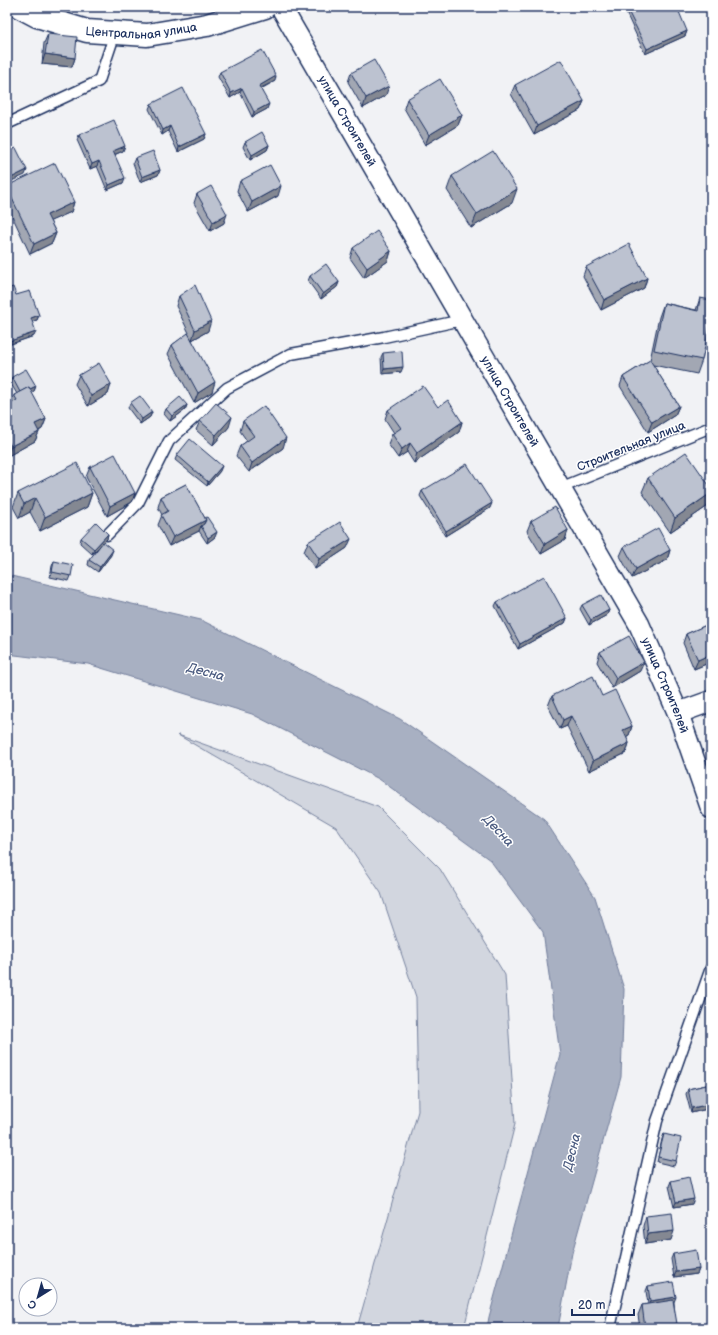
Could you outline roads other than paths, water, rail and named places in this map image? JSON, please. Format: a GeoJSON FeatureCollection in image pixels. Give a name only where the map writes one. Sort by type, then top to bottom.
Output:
{"type":"FeatureCollection","features":[{"type":"Feature","properties":{"kind":"street","name":"Центральная улица"},"geometry":{"type":"LineString","coordinates":[[20,7],[37,16],[87,31],[147,35],[207,25],[264,7]]}},
{"type":"Feature","properties":{"kind":"street","name":"улица Строителей"},"geometry":{"type":"LineString","coordinates":[[281,7],[639,624],[678,713],[711,808]]}},
{"type":"Feature","properties":{"kind":"street"},"geometry":{"type":"LineString","coordinates":[[678,713],[711,701]]}},
{"type":"Feature","properties":{"kind":"lane"},"geometry":{"type":"LineString","coordinates":[[7,124],[99,81],[115,33]]}},
{"type":"Feature","properties":{"kind":"lane"},"geometry":{"type":"LineString","coordinates":[[107,535],[138,503],[169,441],[227,388],[291,354],[384,338],[462,320]]}},
{"type":"Feature","properties":{"kind":"lane","name":"Строительная улица"},"geometry":{"type":"LineString","coordinates":[[560,488],[711,427]]}},
{"type":"Feature","properties":{"kind":"lane"},"geometry":{"type":"LineString","coordinates":[[610,1328],[657,1121],[711,968]]}},
{"type":"Feature","properties":{"kind":"water","name":"Десна"},"geometry":{"type":"Polygon","coordinates":[[[7,575],[201,620],[400,719],[544,819],[595,897],[624,989],[621,1077],[572,1253],[558,1328],[487,1328],[560,1054],[543,932],[490,860],[379,779],[252,714],[88,664],[7,654],[7,575]]]}}]}
